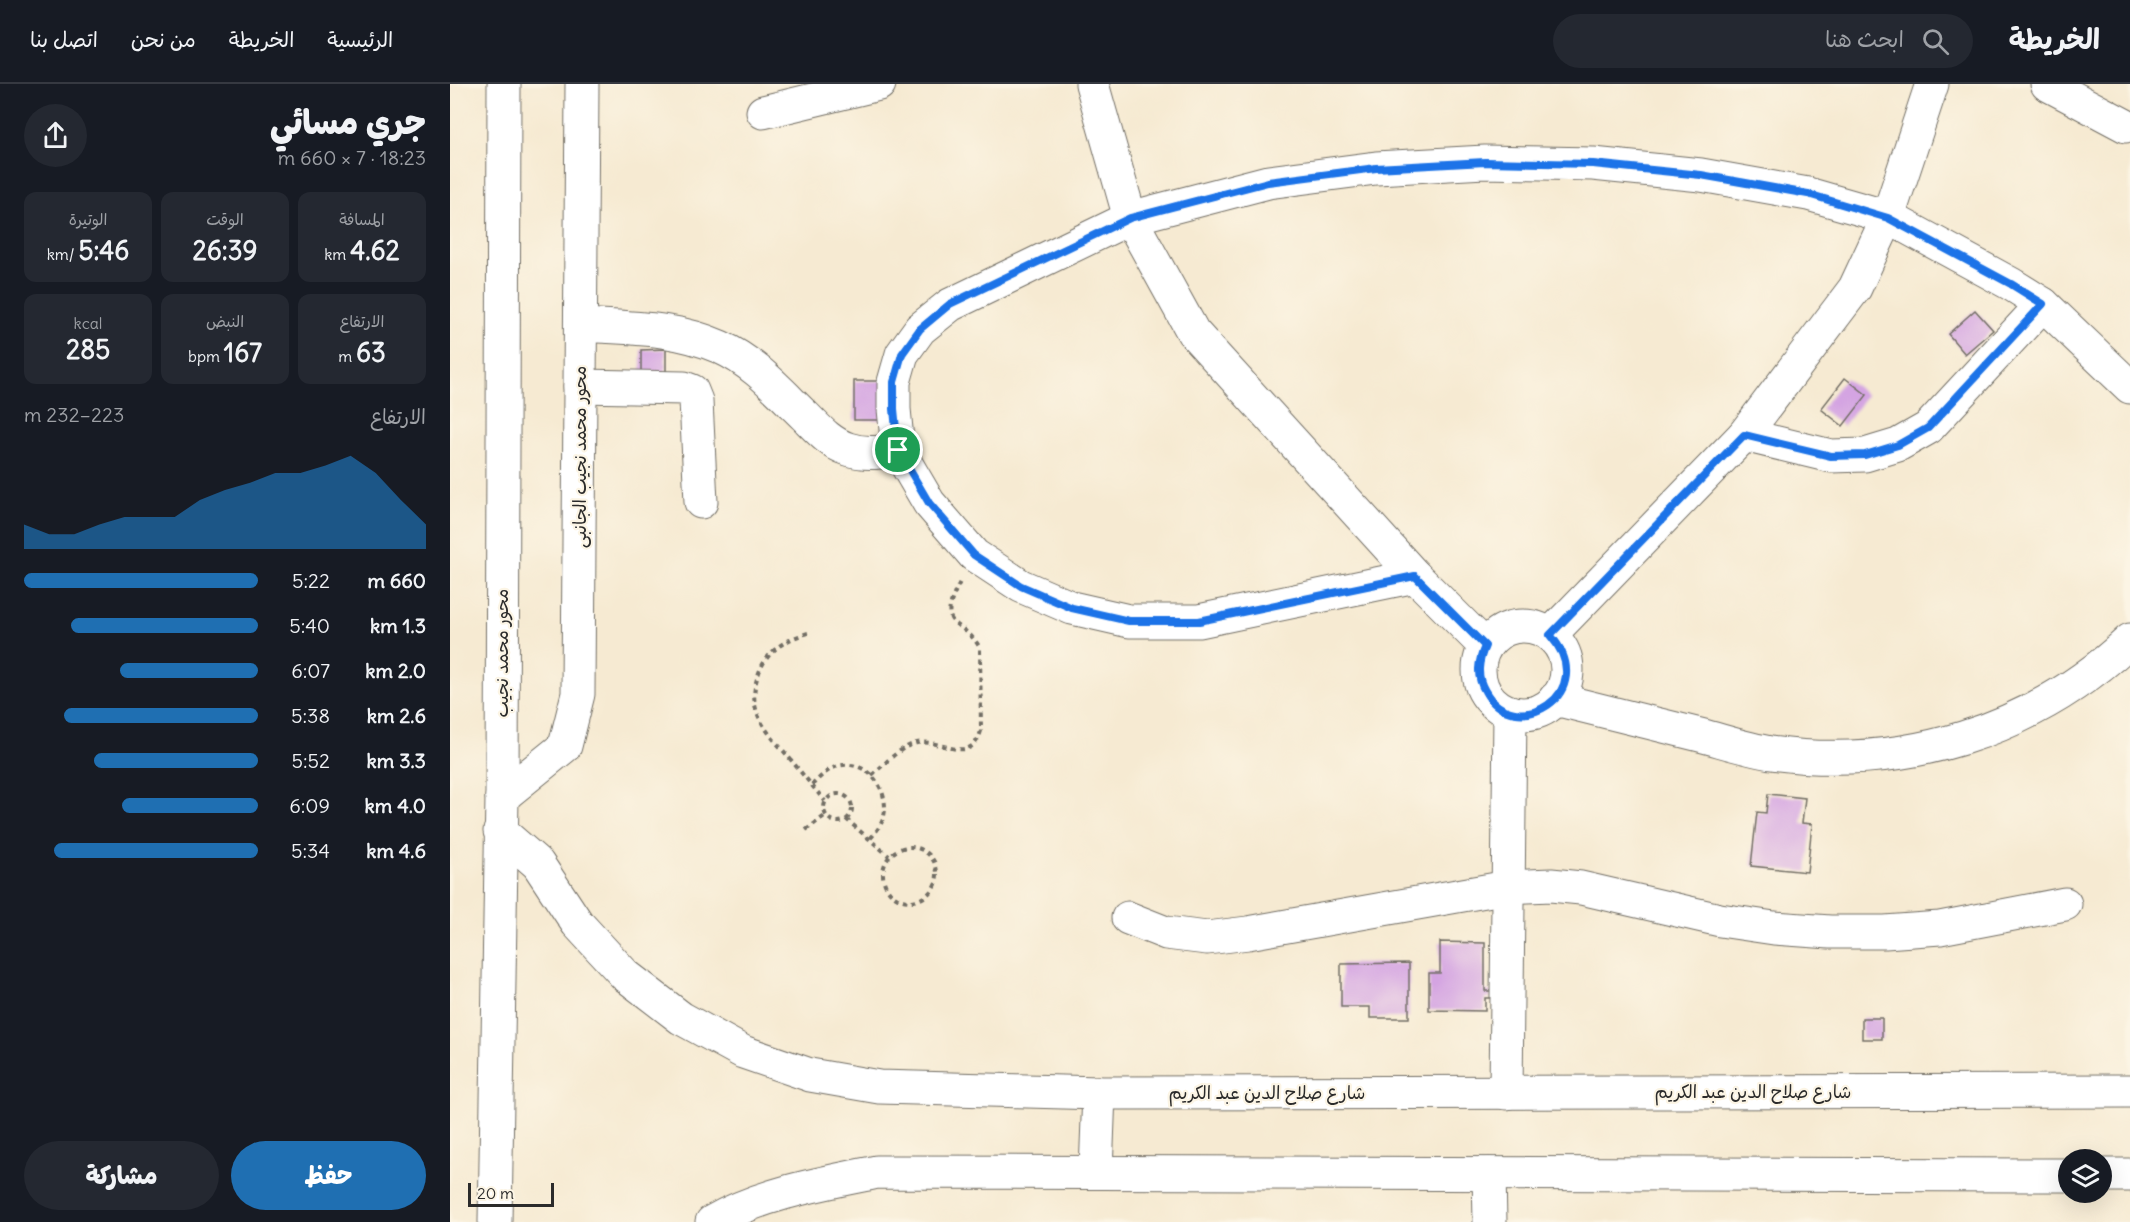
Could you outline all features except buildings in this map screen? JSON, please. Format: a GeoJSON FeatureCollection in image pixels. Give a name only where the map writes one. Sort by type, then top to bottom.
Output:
{"type":"FeatureCollection","features":[{"type":"Feature","properties":{"kind":"street","name":"محور محمد نجيب"},"geometry":{"type":"LineString","coordinates":[[495,1222],[501,797],[504,84]]}},
{"type":"Feature","properties":{"kind":"street","name":"محور محمد نجيب الجانبى"},"geometry":{"type":"LineString","coordinates":[[501,797],[565,746],[578,694],[582,84]]}},
{"type":"Feature","properties":{"kind":"street"},"geometry":{"type":"LineString","coordinates":[[763,112],[879,84]]}},
{"type":"Feature","properties":{"kind":"street"},"geometry":{"type":"LineString","coordinates":[[1092,84],[1130,218],[1193,332],[1415,576],[1485,646]]}},
{"type":"Feature","properties":{"kind":"street"},"geometry":{"type":"LineString","coordinates":[[1550,635],[1744,435],[1854,288],[1888,218],[1932,84]]}},
{"type":"Feature","properties":{"kind":"street"},"geometry":{"type":"LineString","coordinates":[[2047,84],[2126,126]]}},
{"type":"Feature","properties":{"kind":"street"},"geometry":{"type":"LineString","coordinates":[[1415,576],[1199,621],[1129,621],[1072,608],[1021,586],[974,555],[929,503],[898,450],[894,382],[902,354],[920,329],[950,304],[1130,218],[1268,182],[1376,168],[1485,162],[1593,164],[1701,175],[1808,194],[1888,218],[2011,284],[2043,304],[2130,387]]}},
{"type":"Feature","properties":{"kind":"street"},"geometry":{"type":"LineString","coordinates":[[1744,435],[1831,456],[1865,455],[1898,445],[1928,428],[2043,304]]}},
{"type":"Feature","properties":{"kind":"street"},"geometry":{"type":"LineString","coordinates":[[580,326],[657,330],[690,335],[722,347],[751,364],[826,438],[849,449],[865,452],[898,450]]}},
{"type":"Feature","properties":{"kind":"street"},"geometry":{"type":"LineString","coordinates":[[580,386],[684,388],[692,391],[696,400],[701,502]]}},
{"type":"Feature","properties":{"kind":"street"},"geometry":{"type":"LineString","coordinates":[[1515,626],[1534,627],[1550,635],[1560,646],[1566,659],[1567,674],[1563,687],[1555,699],[1534,712],[1522,714],[1510,712],[1498,706],[1488,697],[1481,685],[1478,672],[1485,646],[1498,633],[1515,626]]}},
{"type":"Feature","properties":{"kind":"street"},"geometry":{"type":"LineString","coordinates":[[1555,699],[1769,753],[1828,758],[1888,755],[1946,743],[2003,724],[2056,697],[2105,664],[2130,640]]}},
{"type":"Feature","properties":{"kind":"street"},"geometry":{"type":"LineString","coordinates":[[1506,1093],[1510,712]]}},
{"type":"Feature","properties":{"kind":"street","name":"شارع صلاح الدين عبد الكريم"},"geometry":{"type":"LineString","coordinates":[[500,831],[538,864],[577,923],[625,975],[681,1018],[743,1052],[810,1075],[879,1087],[1099,1093],[2130,1091]]}},
{"type":"Feature","properties":{"kind":"street"},"geometry":{"type":"LineString","coordinates":[[1128,918],[1166,933],[1207,938],[1248,933],[1508,887],[1551,885],[1581,888],[1720,920],[1774,928],[1830,932],[1885,932],[1940,927],[2065,904]]}},
{"type":"Feature","properties":{"kind":"street"},"geometry":{"type":"LineString","coordinates":[[1096,1172],[1099,1093]]}},
{"type":"Feature","properties":{"kind":"street"},"geometry":{"type":"LineString","coordinates":[[712,1222],[771,1197],[877,1172],[2058,1175]]}},
{"type":"Feature","properties":{"kind":"street"},"geometry":{"type":"LineString","coordinates":[[1489,1174],[1490,1222]]}},
{"type":"Feature","properties":{"kind":"street"},"geometry":{"type":"LineString","coordinates":[[2112,1175],[2130,1175]]}},
{"type":"Feature","properties":{"kind":"path"},"geometry":{"type":"LineString","coordinates":[[872,775],[903,749],[918,743],[934,742],[956,750],[965,750],[979,739],[981,731],[980,648],[974,638],[957,626],[951,618],[949,609],[951,599],[974,555]]}},
{"type":"Feature","properties":{"kind":"path"},"geometry":{"type":"LineString","coordinates":[[808,633],[790,638],[775,648],[763,663],[756,680],[754,699],[758,717],[767,734],[825,801]]}},
{"type":"Feature","properties":{"kind":"path"},"geometry":{"type":"LineString","coordinates":[[812,785],[824,773],[838,766],[854,765],[872,775],[880,787],[884,800],[884,813],[880,828],[869,840]]}},
{"type":"Feature","properties":{"kind":"path"},"geometry":{"type":"LineString","coordinates":[[844,795],[852,807],[850,814],[846,819],[832,820],[826,815],[825,801],[830,796],[844,795]]}},
{"type":"Feature","properties":{"kind":"path"},"geometry":{"type":"LineString","coordinates":[[806,830],[826,815]]}},
{"type":"Feature","properties":{"kind":"path"},"geometry":{"type":"LineString","coordinates":[[846,819],[889,856]]}},
{"type":"Feature","properties":{"kind":"path"},"geometry":{"type":"LineString","coordinates":[[907,846],[927,852],[934,861],[937,871],[936,881],[931,891],[923,898],[913,901],[902,900],[892,895],[885,887],[883,877],[883,866],[889,856],[907,846]]}},
{"type":"Feature","properties":{"kind":"route"},"geometry":{"type":"LineString","coordinates":[[1485,162],[1593,164],[1701,175],[1808,194],[1888,218],[2011,284],[2043,304],[1928,428],[1898,445],[1865,455],[1831,456],[1744,435],[1550,635],[1560,646],[1566,659],[1567,674],[1563,687],[1555,699],[1545,707],[1522,714],[1510,712],[1498,706],[1488,697],[1481,685],[1478,672],[1485,646],[1415,576],[1199,621],[1129,621],[1072,608],[1021,586],[974,555],[929,503],[898,450],[894,382],[902,354],[920,329],[950,304],[1130,218],[1268,182],[1376,168],[1485,162]]}}]}
